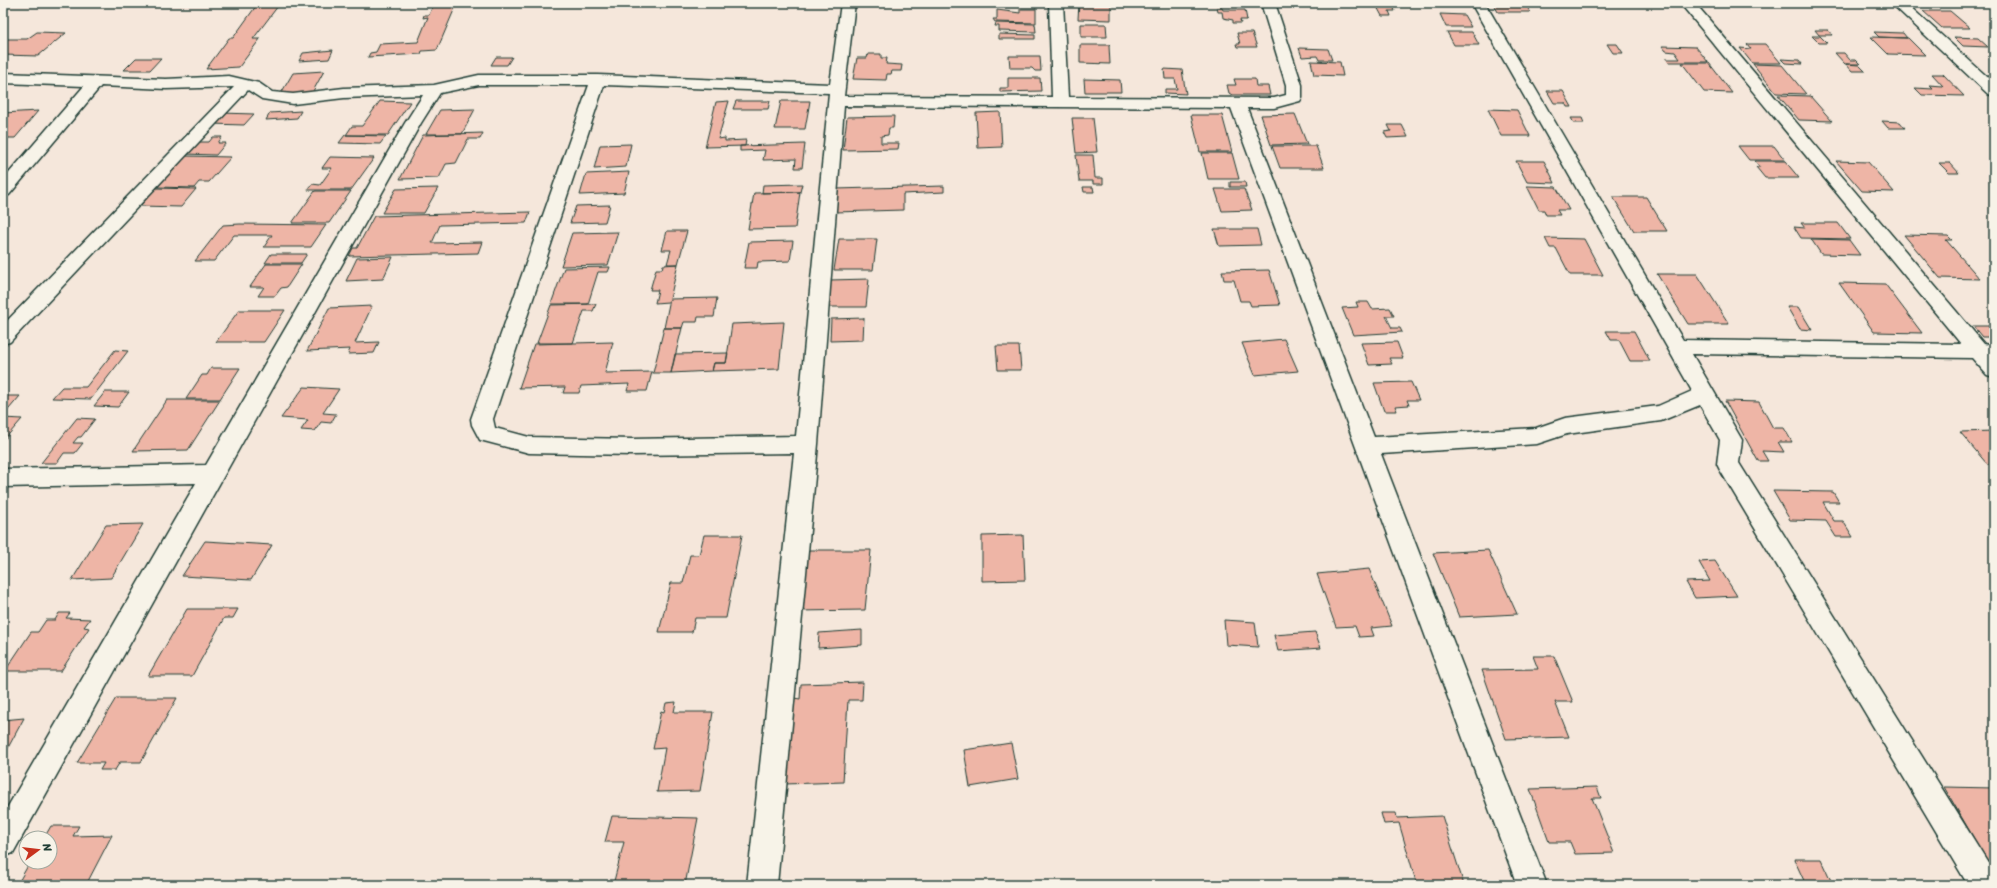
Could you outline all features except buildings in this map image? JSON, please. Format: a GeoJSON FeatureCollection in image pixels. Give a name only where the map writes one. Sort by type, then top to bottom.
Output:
{"type":"FeatureCollection","features":[{"type":"Feature","properties":{"kind":"street"},"geometry":{"type":"LineString","coordinates":[[762,885],[807,444],[836,95],[848,3]]}},
{"type":"Feature","properties":{"kind":"street"},"geometry":{"type":"LineString","coordinates":[[1056,3],[1060,101]]}},
{"type":"Feature","properties":{"kind":"street"},"geometry":{"type":"LineString","coordinates":[[3,78],[184,84],[229,82],[253,86],[268,96],[293,99],[344,93],[434,90],[479,80],[598,80],[836,95],[1060,101],[1238,104],[1274,103],[1294,98],[1294,85],[1268,3]]}},
{"type":"Feature","properties":{"kind":"street"},"geometry":{"type":"LineString","coordinates":[[1478,3],[1731,440],[1728,464],[1985,885]]}},
{"type":"Feature","properties":{"kind":"street"},"geometry":{"type":"LineString","coordinates":[[1687,3],[1986,351],[1994,370]]}},
{"type":"Feature","properties":{"kind":"street"},"geometry":{"type":"LineString","coordinates":[[1898,3],[1994,91]]}},
{"type":"Feature","properties":{"kind":"street"},"geometry":{"type":"LineString","coordinates":[[598,80],[485,411],[483,426],[488,434],[529,445],[632,447],[807,444]]}},
{"type":"Feature","properties":{"kind":"street"},"geometry":{"type":"LineString","coordinates":[[3,191],[96,82]]}},
{"type":"Feature","properties":{"kind":"street"},"geometry":{"type":"LineString","coordinates":[[3,337],[245,84]]}},
{"type":"Feature","properties":{"kind":"street"},"geometry":{"type":"LineString","coordinates":[[3,843],[212,474],[409,130],[434,90]]}},
{"type":"Feature","properties":{"kind":"street"},"geometry":{"type":"LineString","coordinates":[[1238,104],[1532,885]]}},
{"type":"Feature","properties":{"kind":"street"},"geometry":{"type":"LineString","coordinates":[[1677,347],[1986,351]]}},
{"type":"Feature","properties":{"kind":"street"},"geometry":{"type":"LineString","coordinates":[[1367,446],[1537,436],[1565,426],[1661,413],[1704,395]]}},
{"type":"Feature","properties":{"kind":"street"},"geometry":{"type":"LineString","coordinates":[[3,478],[212,474]]}}]}
